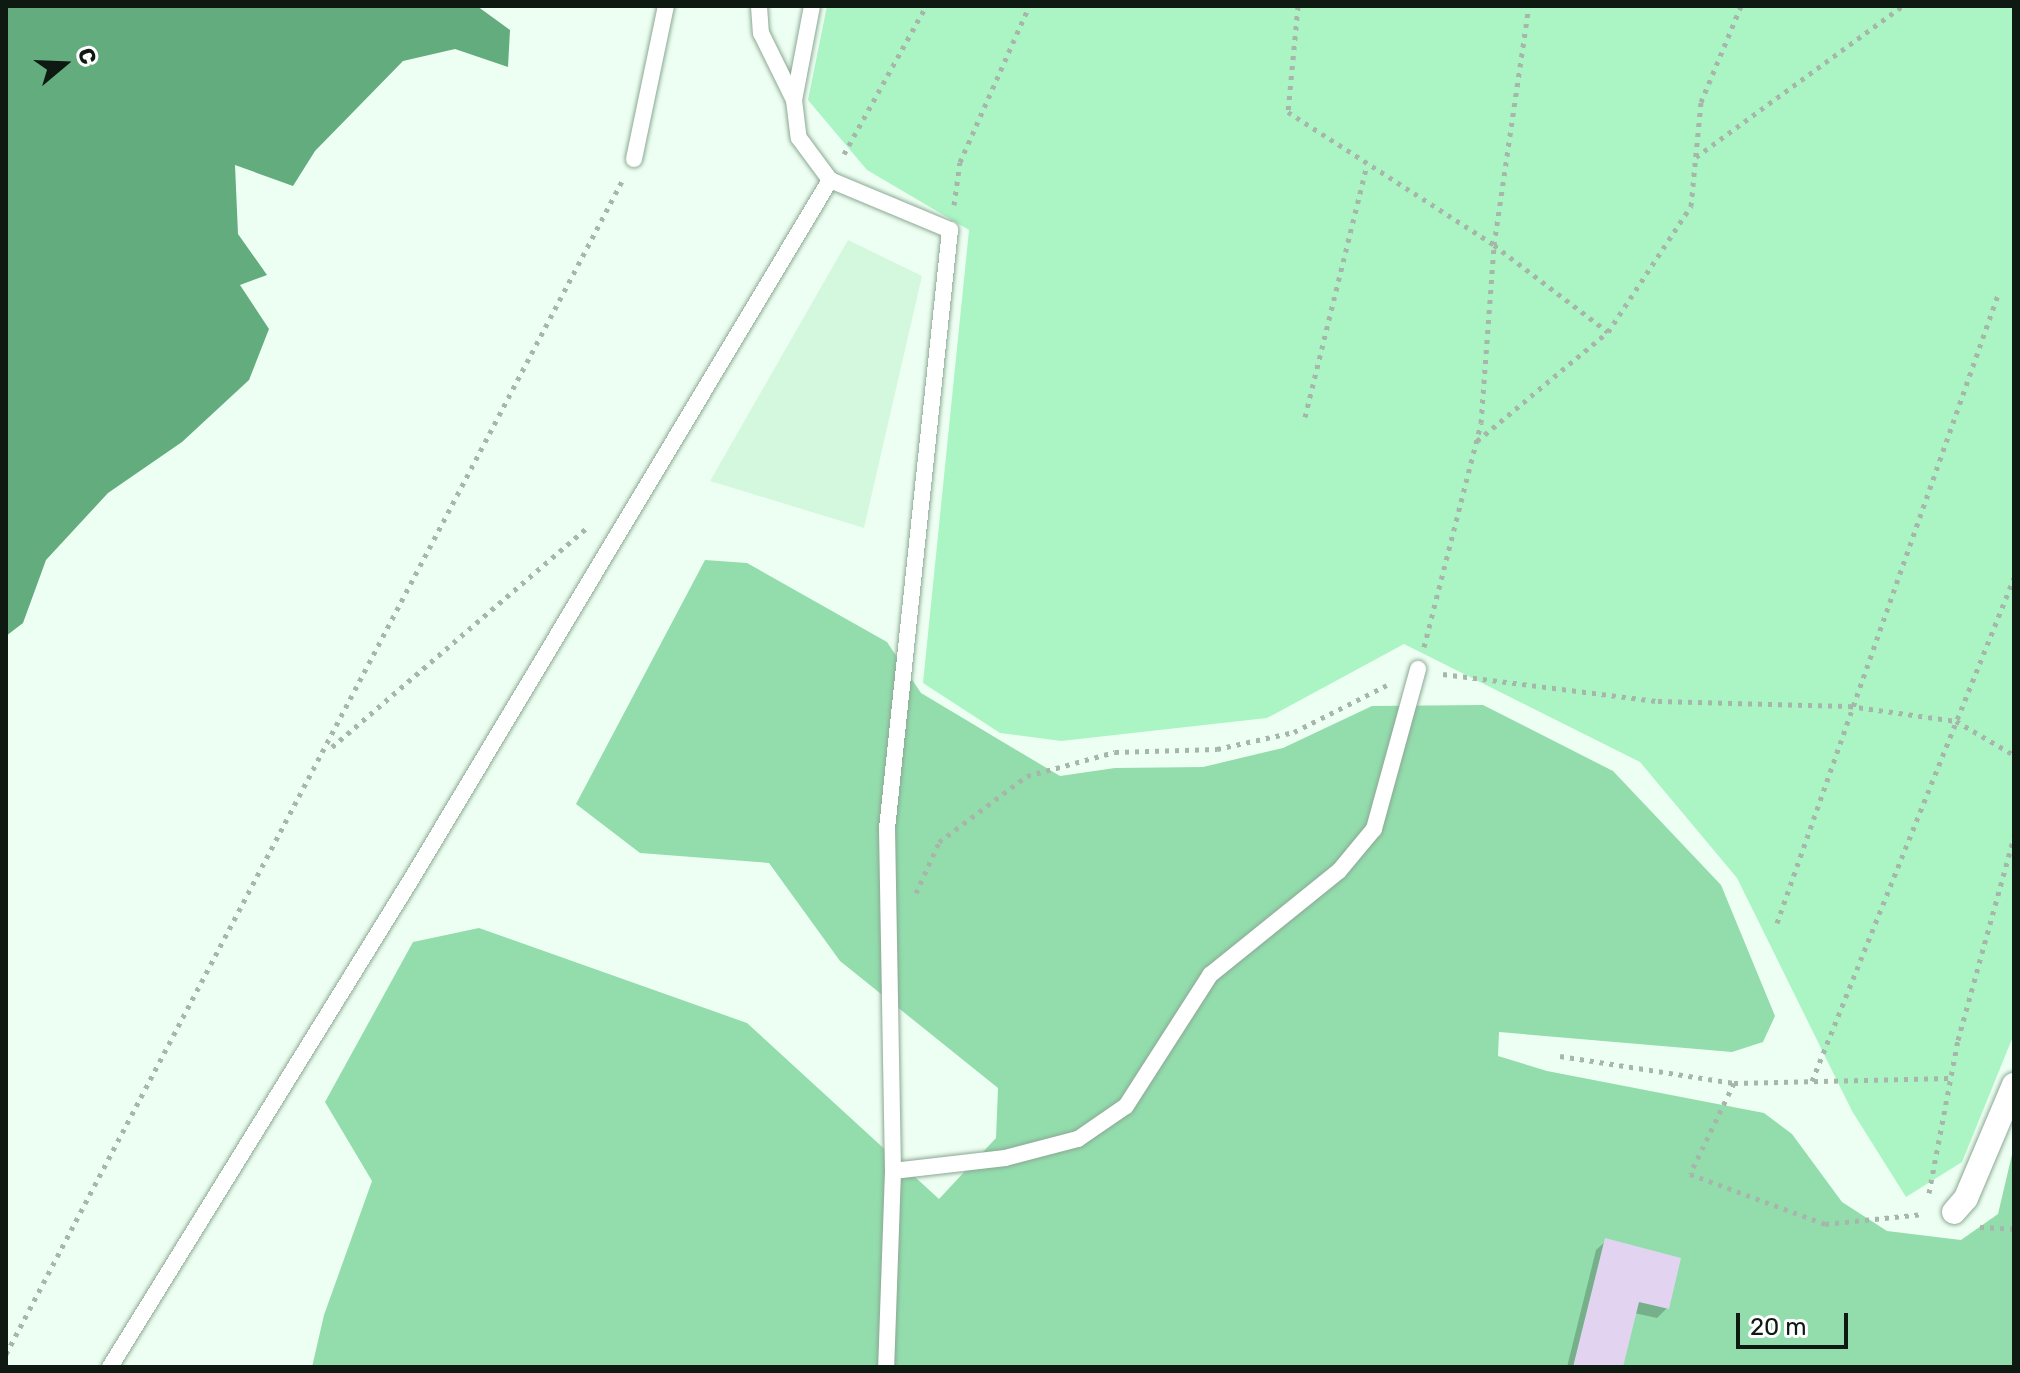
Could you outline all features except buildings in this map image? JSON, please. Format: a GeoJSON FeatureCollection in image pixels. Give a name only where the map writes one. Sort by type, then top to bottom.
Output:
{"type":"FeatureCollection","features":[{"type":"Feature","properties":{"kind":"street"},"geometry":{"type":"LineString","coordinates":[[1947,1212],[1966,1198],[2014,1085]]}},
{"type":"Feature","properties":{"kind":"lane"},"geometry":{"type":"LineString","coordinates":[[634,159],[666,6]]}},
{"type":"Feature","properties":{"kind":"lane"},"geometry":{"type":"LineString","coordinates":[[759,6],[761,33],[794,100]]}},
{"type":"Feature","properties":{"kind":"lane"},"geometry":{"type":"LineString","coordinates":[[812,6],[794,100],[799,138],[830,180],[950,230],[887,828],[885,892],[892,946],[893,1171],[886,1367]]}},
{"type":"Feature","properties":{"kind":"lane"},"geometry":{"type":"LineString","coordinates":[[110,1367],[412,878],[830,180]]}},
{"type":"Feature","properties":{"kind":"lane"},"geometry":{"type":"LineString","coordinates":[[893,1171],[1005,1158],[1078,1139],[1126,1106],[1210,975],[1339,871],[1374,829],[1418,669]]}},
{"type":"Feature","properties":{"kind":"path"},"geometry":{"type":"LineString","coordinates":[[830,180],[926,6]]}},
{"type":"Feature","properties":{"kind":"path"},"geometry":{"type":"LineString","coordinates":[[950,230],[960,162],[1029,6]]}},
{"type":"Feature","properties":{"kind":"path"},"geometry":{"type":"LineString","coordinates":[[1298,6],[1288,112],[1494,245],[1608,332]]}},
{"type":"Feature","properties":{"kind":"path"},"geometry":{"type":"LineString","coordinates":[[1418,669],[1476,442],[1494,245],[1529,6]]}},
{"type":"Feature","properties":{"kind":"path"},"geometry":{"type":"LineString","coordinates":[[1476,442],[1608,332],[1691,206],[1701,102],[1741,6]]}},
{"type":"Feature","properties":{"kind":"path"},"geometry":{"type":"LineString","coordinates":[[1695,157],[1902,6]]}},
{"type":"Feature","properties":{"kind":"path"},"geometry":{"type":"LineString","coordinates":[[6,1354],[328,750],[634,159]]}},
{"type":"Feature","properties":{"kind":"path"},"geometry":{"type":"LineString","coordinates":[[1305,417],[1367,165]]}},
{"type":"Feature","properties":{"kind":"path"},"geometry":{"type":"LineString","coordinates":[[1777,923],[1849,706],[1999,292]]}},
{"type":"Feature","properties":{"kind":"path"},"geometry":{"type":"LineString","coordinates":[[328,750],[590,526]]}},
{"type":"Feature","properties":{"kind":"path"},"geometry":{"type":"LineString","coordinates":[[1812,1081],[2014,578]]}},
{"type":"Feature","properties":{"kind":"path"},"geometry":{"type":"LineString","coordinates":[[892,946],[939,842],[1027,776],[1115,752],[1217,749],[1294,732],[1418,669],[1658,701],[1849,706],[1956,721],[2014,755]]}},
{"type":"Feature","properties":{"kind":"path"},"geometry":{"type":"LineString","coordinates":[[1947,1212],[1929,1193],[1950,1078],[2014,836]]}},
{"type":"Feature","properties":{"kind":"path"},"geometry":{"type":"LineString","coordinates":[[1560,1056],[1734,1083],[1950,1078]]}},
{"type":"Feature","properties":{"kind":"path"},"geometry":{"type":"LineString","coordinates":[[1734,1083],[1690,1174],[1825,1224],[1947,1212]]}},
{"type":"Feature","properties":{"kind":"shaded area"},"geometry":{"type":"Polygon","coordinates":[[[6,6],[477,6],[510,30],[508,67],[455,49],[403,61],[315,151],[293,186],[235,165],[238,234],[267,275],[240,285],[269,329],[249,380],[182,442],[108,493],[46,560],[23,623],[6,636],[6,6]]]}},
{"type":"Feature","properties":{"kind":"shaded area"},"geometry":{"type":"Polygon","coordinates":[[[827,6],[2014,6],[2014,1034],[1962,1162],[1906,1197],[1852,1111],[1737,878],[1640,762],[1404,644],[1267,718],[1061,741],[1000,733],[923,683],[969,230],[867,170],[808,100],[827,6]]]}},
{"type":"Feature","properties":{"kind":"shaded area"},"geometry":{"type":"Polygon","coordinates":[[[848,240],[922,276],[864,528],[710,481],[848,240]]]}},
{"type":"Feature","properties":{"kind":"shaded area"},"geometry":{"type":"Polygon","coordinates":[[[705,560],[747,563],[887,642],[921,693],[1060,776],[1115,768],[1203,767],[1283,748],[1372,706],[1483,705],[1613,771],[1721,885],[1775,1016],[1763,1042],[1732,1052],[1499,1032],[1498,1056],[1547,1071],[1764,1113],[1792,1134],[1842,1202],[1887,1231],[1961,1240],[1998,1214],[2014,1146],[2014,1367],[312,1367],[324,1315],[372,1181],[325,1102],[413,942],[479,928],[747,1023],[939,1199],[996,1138],[998,1088],[840,961],[769,863],[640,853],[576,804],[705,560]]]}}]}
